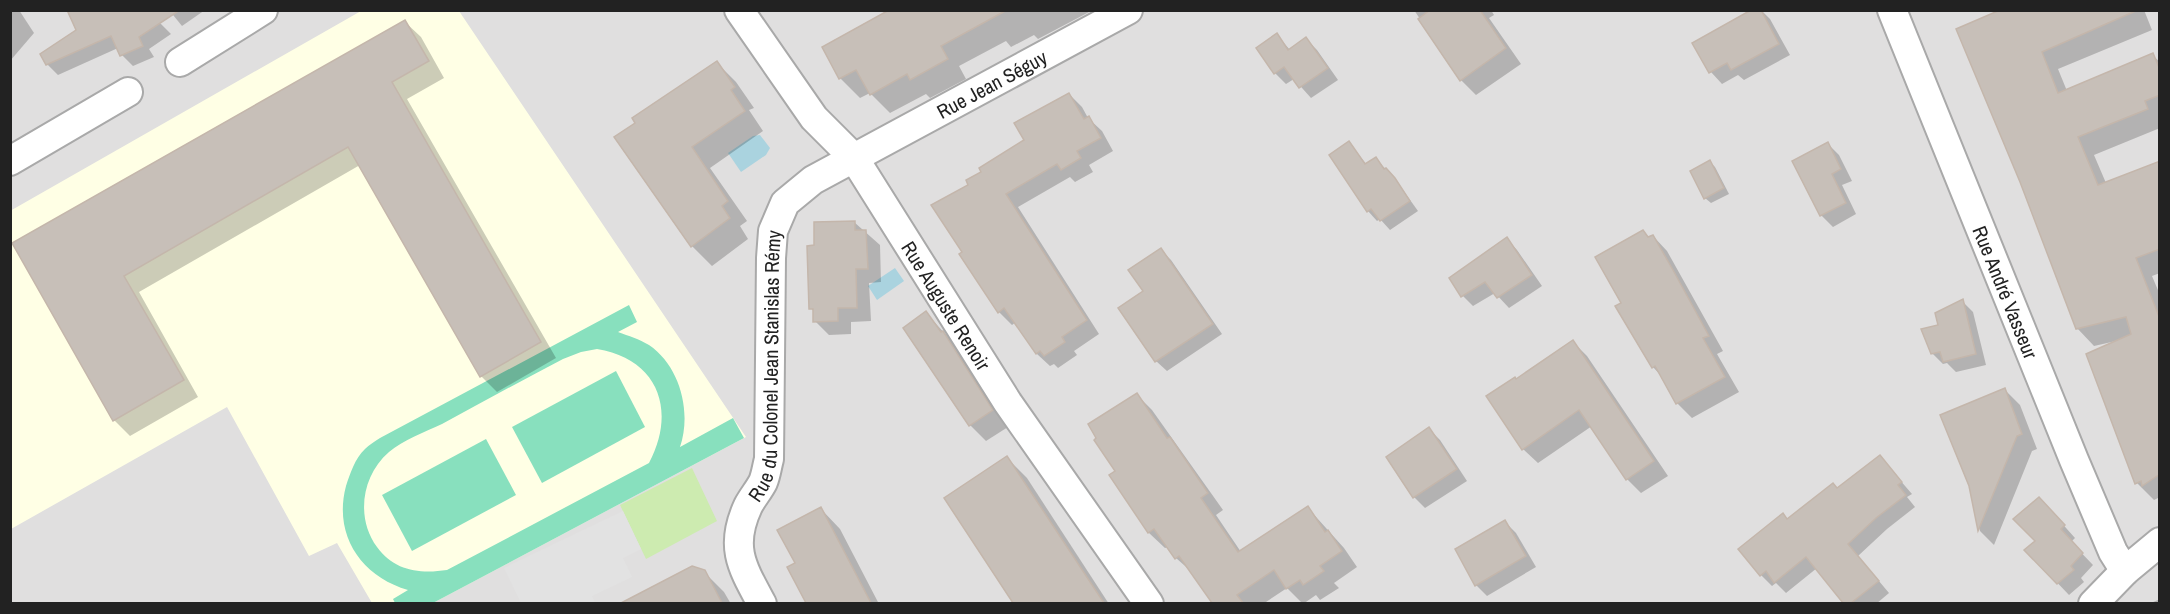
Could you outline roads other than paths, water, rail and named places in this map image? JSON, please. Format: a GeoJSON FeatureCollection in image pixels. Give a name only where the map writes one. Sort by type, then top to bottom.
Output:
{"type":"FeatureCollection","features":[{"type":"Feature","properties":{"kind":"street"},"geometry":{"type":"LineString","coordinates":[[180,62],[263,10]]}},
{"type":"Feature","properties":{"kind":"street","name":"Rue Auguste Renoir"},"geometry":{"type":"LineString","coordinates":[[739,10],[814,118],[854,158],[1008,404],[1149,603]]}},
{"type":"Feature","properties":{"kind":"street","name":"Rue Jean Séguy"},"geometry":{"type":"LineString","coordinates":[[854,158],[1128,10]]}},
{"type":"Feature","properties":{"kind":"street","name":"Rue André Vasseur"},"geometry":{"type":"LineString","coordinates":[[1892,10],[2074,460],[2113,552],[2125,571]]}},
{"type":"Feature","properties":{"kind":"street"},"geometry":{"type":"LineString","coordinates":[[10,160],[128,92]]}},
{"type":"Feature","properties":{"kind":"street","name":"Rue du Colonel Jean Stanislas Rémy"},"geometry":{"type":"LineString","coordinates":[[762,603],[739,554],[739,529],[749,504],[763,482],[769,459],[772,231],[785,203],[813,180],[854,158]]}},
{"type":"Feature","properties":{"kind":"street"},"geometry":{"type":"LineString","coordinates":[[2093,603],[2125,571],[2160,542]]}},
{"type":"Feature","properties":{"kind":"water"},"geometry":{"type":"Polygon","coordinates":[[[760,135],[770,148],[766,155],[741,172],[728,153],[753,136],[760,135]]]}},
{"type":"Feature","properties":{"kind":"water"},"geometry":{"type":"Polygon","coordinates":[[[895,268],[904,281],[877,300],[868,286],[895,268]]]}}]}
